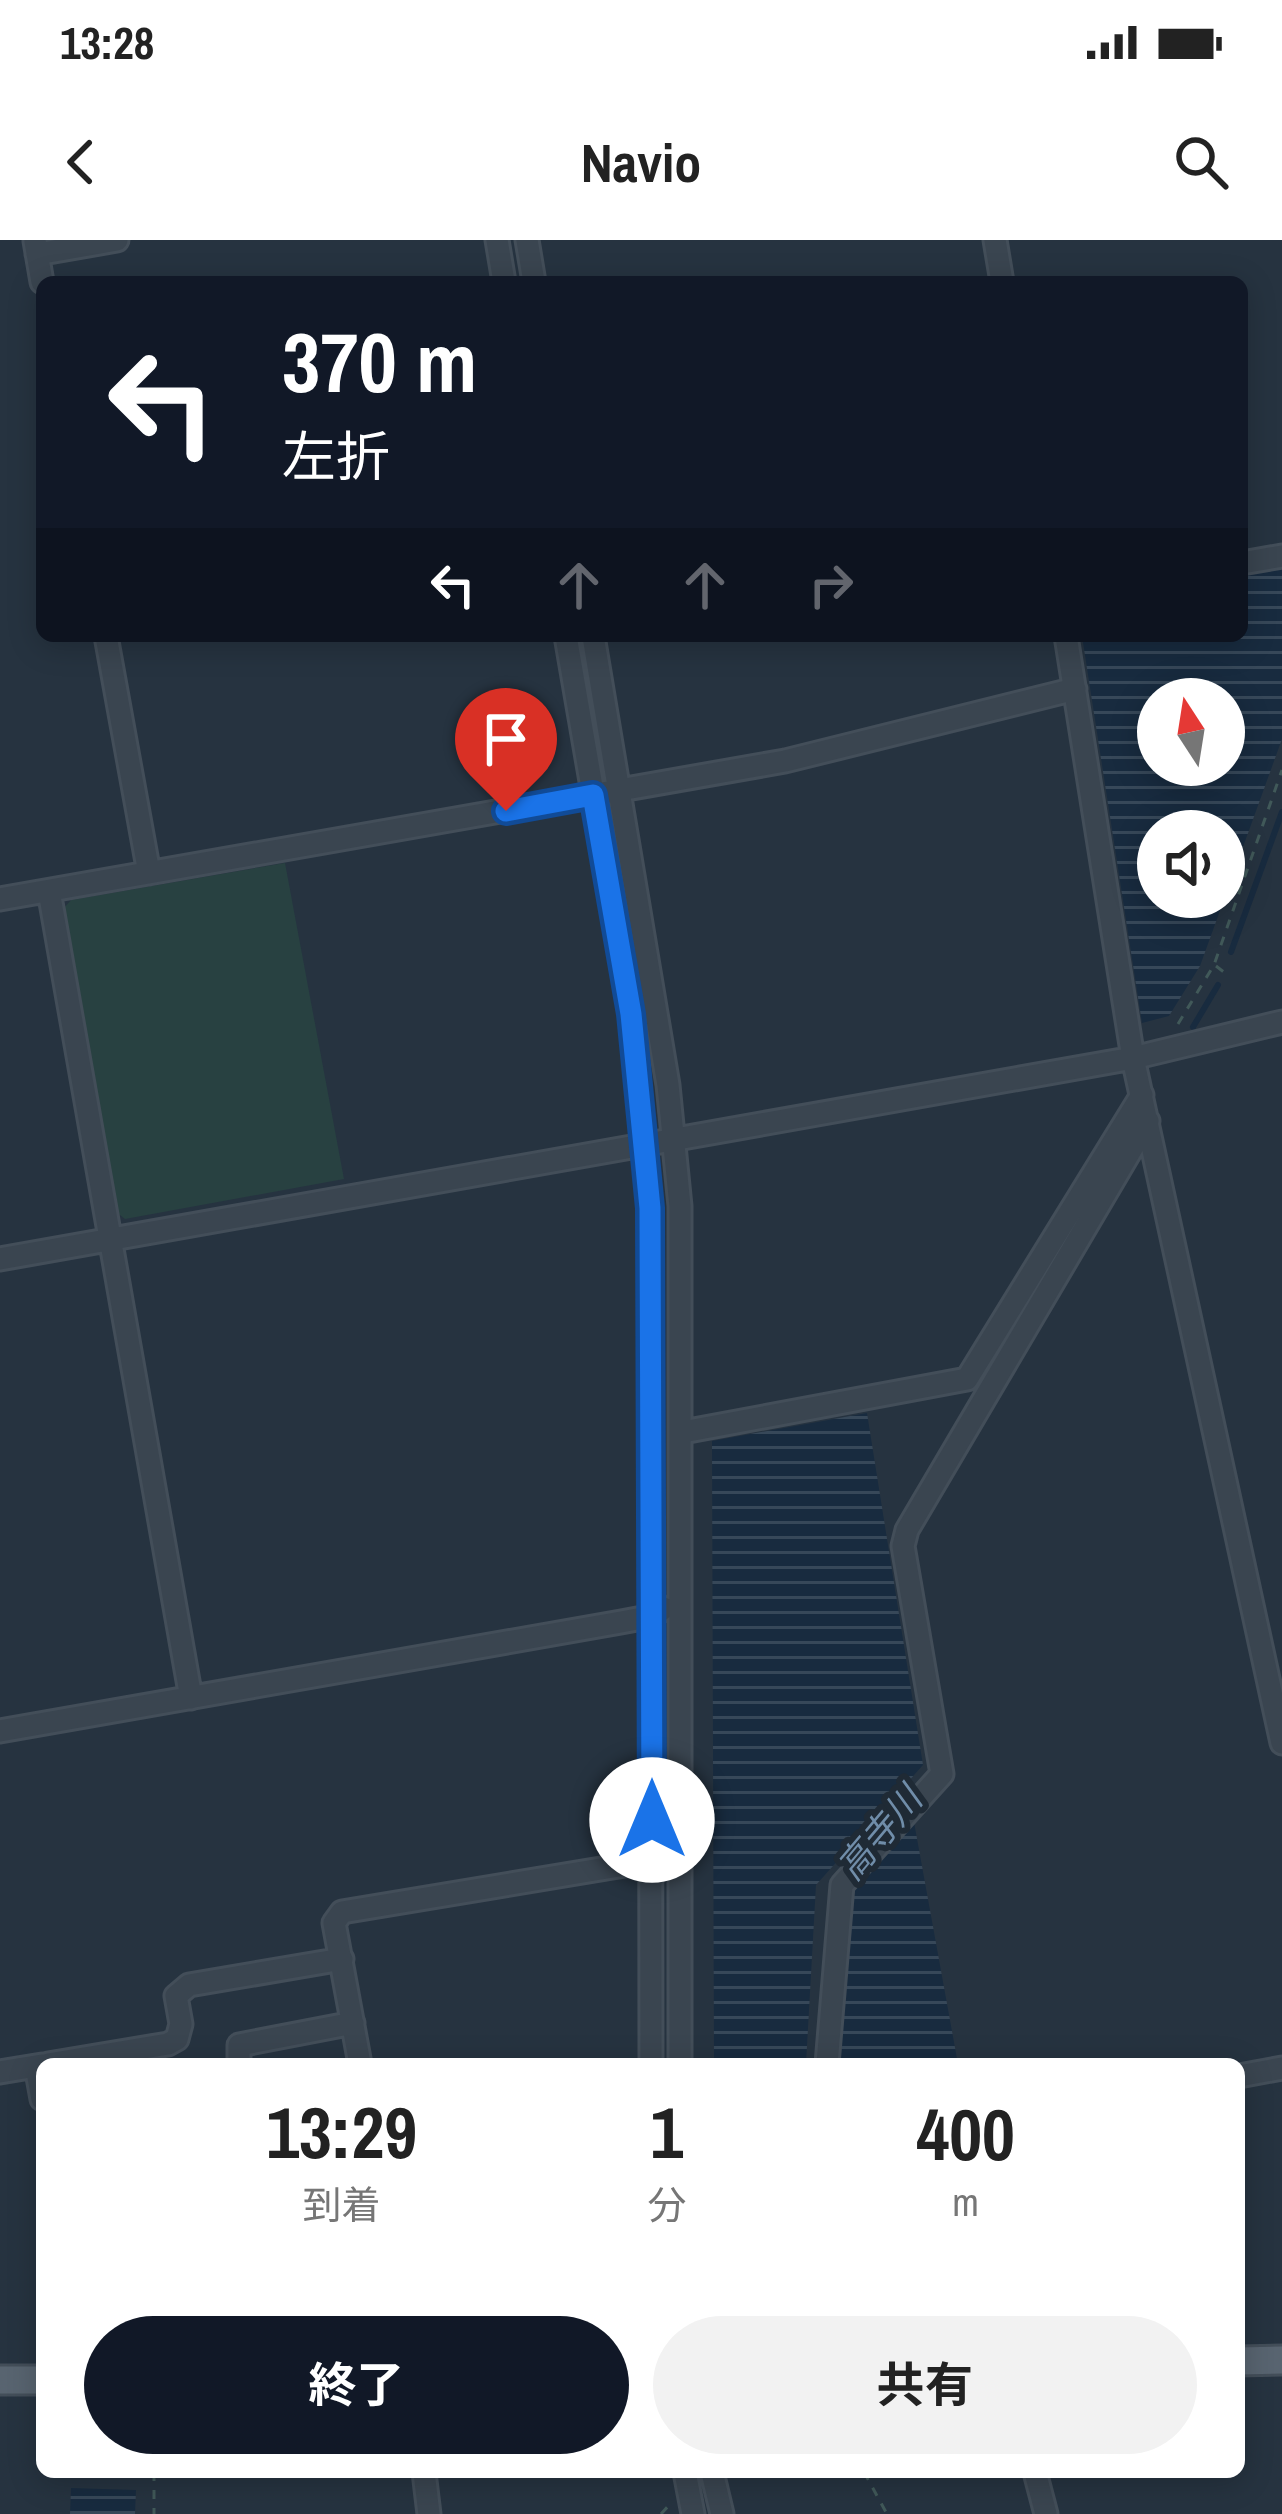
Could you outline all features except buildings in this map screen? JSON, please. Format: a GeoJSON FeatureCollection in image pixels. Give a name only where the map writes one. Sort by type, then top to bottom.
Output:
{"type":"FeatureCollection","features":[{"type":"Feature","properties":{"kind":"main road"},"geometry":{"type":"LineString","coordinates":[[1245,2361],[1282,2360]]}},
{"type":"Feature","properties":{"kind":"main road"},"geometry":{"type":"LineString","coordinates":[[0,2380],[36,2380]]}},
{"type":"Feature","properties":{"kind":"street"},"geometry":{"type":"LineString","coordinates":[[36,247],[117,240]]}},
{"type":"Feature","properties":{"kind":"street"},"geometry":{"type":"LineString","coordinates":[[496,240],[503,276]]}},
{"type":"Feature","properties":{"kind":"street"},"geometry":{"type":"LineString","coordinates":[[527,240],[533,276]]}},
{"type":"Feature","properties":{"kind":"street"},"geometry":{"type":"LineString","coordinates":[[995,240],[1002,276]]}},
{"type":"Feature","properties":{"kind":"street"},"geometry":{"type":"LineString","coordinates":[[1248,562],[1282,556]]}},
{"type":"Feature","properties":{"kind":"street"},"geometry":{"type":"LineString","coordinates":[[107,642],[149,874]]}},
{"type":"Feature","properties":{"kind":"street"},"geometry":{"type":"LineString","coordinates":[[567,642],[631,1014],[646,1146],[654,1390],[651,2058]]}},
{"type":"Feature","properties":{"kind":"street"},"geometry":{"type":"LineString","coordinates":[[594,642],[676,1140],[683,1432],[680,2058]]}},
{"type":"Feature","properties":{"kind":"street"},"geometry":{"type":"LineString","coordinates":[[1067,642],[1143,1055],[1142,1095],[1282,1743]]}},
{"type":"Feature","properties":{"kind":"street"},"geometry":{"type":"LineString","coordinates":[[0,899],[785,761],[1076,689]]}},
{"type":"Feature","properties":{"kind":"street"},"geometry":{"type":"LineString","coordinates":[[49,891],[106,1239],[191,1698]]}},
{"type":"Feature","properties":{"kind":"street"},"geometry":{"type":"LineString","coordinates":[[0,1258],[1143,1055],[1282,1022]]}},
{"type":"Feature","properties":{"kind":"street"},"geometry":{"type":"LineString","coordinates":[[683,1432],[967,1379],[1142,1095]]}},
{"type":"Feature","properties":{"kind":"street"},"geometry":{"type":"LineString","coordinates":[[828,2058],[842,1885],[942,1774],[903,1546],[907,1530],[1148,1121]]}},
{"type":"Feature","properties":{"kind":"street"},"geometry":{"type":"LineString","coordinates":[[0,1731],[653,1616],[669,1604],[682,1579]]}},
{"type":"Feature","properties":{"kind":"street"},"geometry":{"type":"LineString","coordinates":[[653,1616],[678,1643],[682,1658]]}},
{"type":"Feature","properties":{"kind":"street"},"geometry":{"type":"LineString","coordinates":[[359,2058],[334,1923],[342,1912],[680,1856]]}},
{"type":"Feature","properties":{"kind":"street"},"geometry":{"type":"LineString","coordinates":[[84,2058],[177,2039],[181,2024],[176,1996],[181,1988],[342,1959]]}},
{"type":"Feature","properties":{"kind":"street"},"geometry":{"type":"LineString","coordinates":[[239,2058],[239,2045],[353,2024]]}},
{"type":"Feature","properties":{"kind":"street"},"geometry":{"type":"LineString","coordinates":[[0,2072],[36,2066]]}},
{"type":"Feature","properties":{"kind":"street"},"geometry":{"type":"LineString","coordinates":[[1245,2075],[1282,2068]]}},
{"type":"Feature","properties":{"kind":"street"},"geometry":{"type":"LineString","coordinates":[[425,2478],[430,2514]]}},
{"type":"Feature","properties":{"kind":"street"},"geometry":{"type":"LineString","coordinates":[[1037,2478],[1046,2514]]}},
{"type":"Feature","properties":{"kind":"street"},"geometry":{"type":"LineString","coordinates":[[682,2486],[694,2514]]}},
{"type":"Feature","properties":{"kind":"path"},"geometry":{"type":"LineString","coordinates":[[1143,1055],[1214,965],[1282,770]]}},
{"type":"Feature","properties":{"kind":"path"},"geometry":{"type":"LineString","coordinates":[[1214,965],[1229,976]]}},
{"type":"Feature","properties":{"kind":"path"},"geometry":{"type":"LineString","coordinates":[[154,2478],[154,2514]]}},
{"type":"Feature","properties":{"kind":"path"},"geometry":{"type":"LineString","coordinates":[[867,2478],[886,2514]]}},
{"type":"Feature","properties":{"kind":"path"},"geometry":{"type":"LineString","coordinates":[[662,2514],[682,2486]]}},
{"type":"Feature","properties":{"kind":"green space"},"geometry":{"type":"Polygon","coordinates":[[[285,863],[344,1179],[125,1219],[115,1211],[64,908],[71,900],[285,863]]]}},
{"type":"Feature","properties":{"kind":"water"},"geometry":{"type":"Polygon","coordinates":[[[1282,569],[1282,739],[1245,841],[1245,810],[1137,810],[1137,918],[1217,918],[1200,966],[1169,1016],[1142,1023],[1083,642],[1248,642],[1248,575],[1282,569]]]}},
{"type":"Feature","properties":{"kind":"water"},"geometry":{"type":"Polygon","coordinates":[[[867,1413],[923,1765],[816,1885],[806,2058],[714,2058],[712,1441],[867,1413]]]}},
{"type":"Feature","properties":{"kind":"water"},"geometry":{"type":"Polygon","coordinates":[[[914,1822],[957,2058],[838,2058],[847,1899],[857,1880],[914,1822]]]}},
{"type":"Feature","properties":{"kind":"water"},"geometry":{"type":"Polygon","coordinates":[[[71,2488],[136,2490],[135,2514],[70,2514],[71,2488]]]}},
{"type":"Feature","properties":{"kind":"waterway","name":"高寺川"},"geometry":{"type":"LineString","coordinates":[[1231,952],[1282,812]]}},
{"type":"Feature","properties":{"kind":"waterway","name":"高寺川"},"geometry":{"type":"LineString","coordinates":[[1193,1027],[1218,985]]}},
{"type":"Feature","properties":{"kind":"waterway","name":"高寺川"},"geometry":{"type":"LineString","coordinates":[[823,1991],[833,1885]]}},
{"type":"Feature","properties":{"kind":"route"},"geometry":{"type":"LineString","coordinates":[[506,811],[593,795],[631,1014],[650,1208],[652,1820]]}}]}
